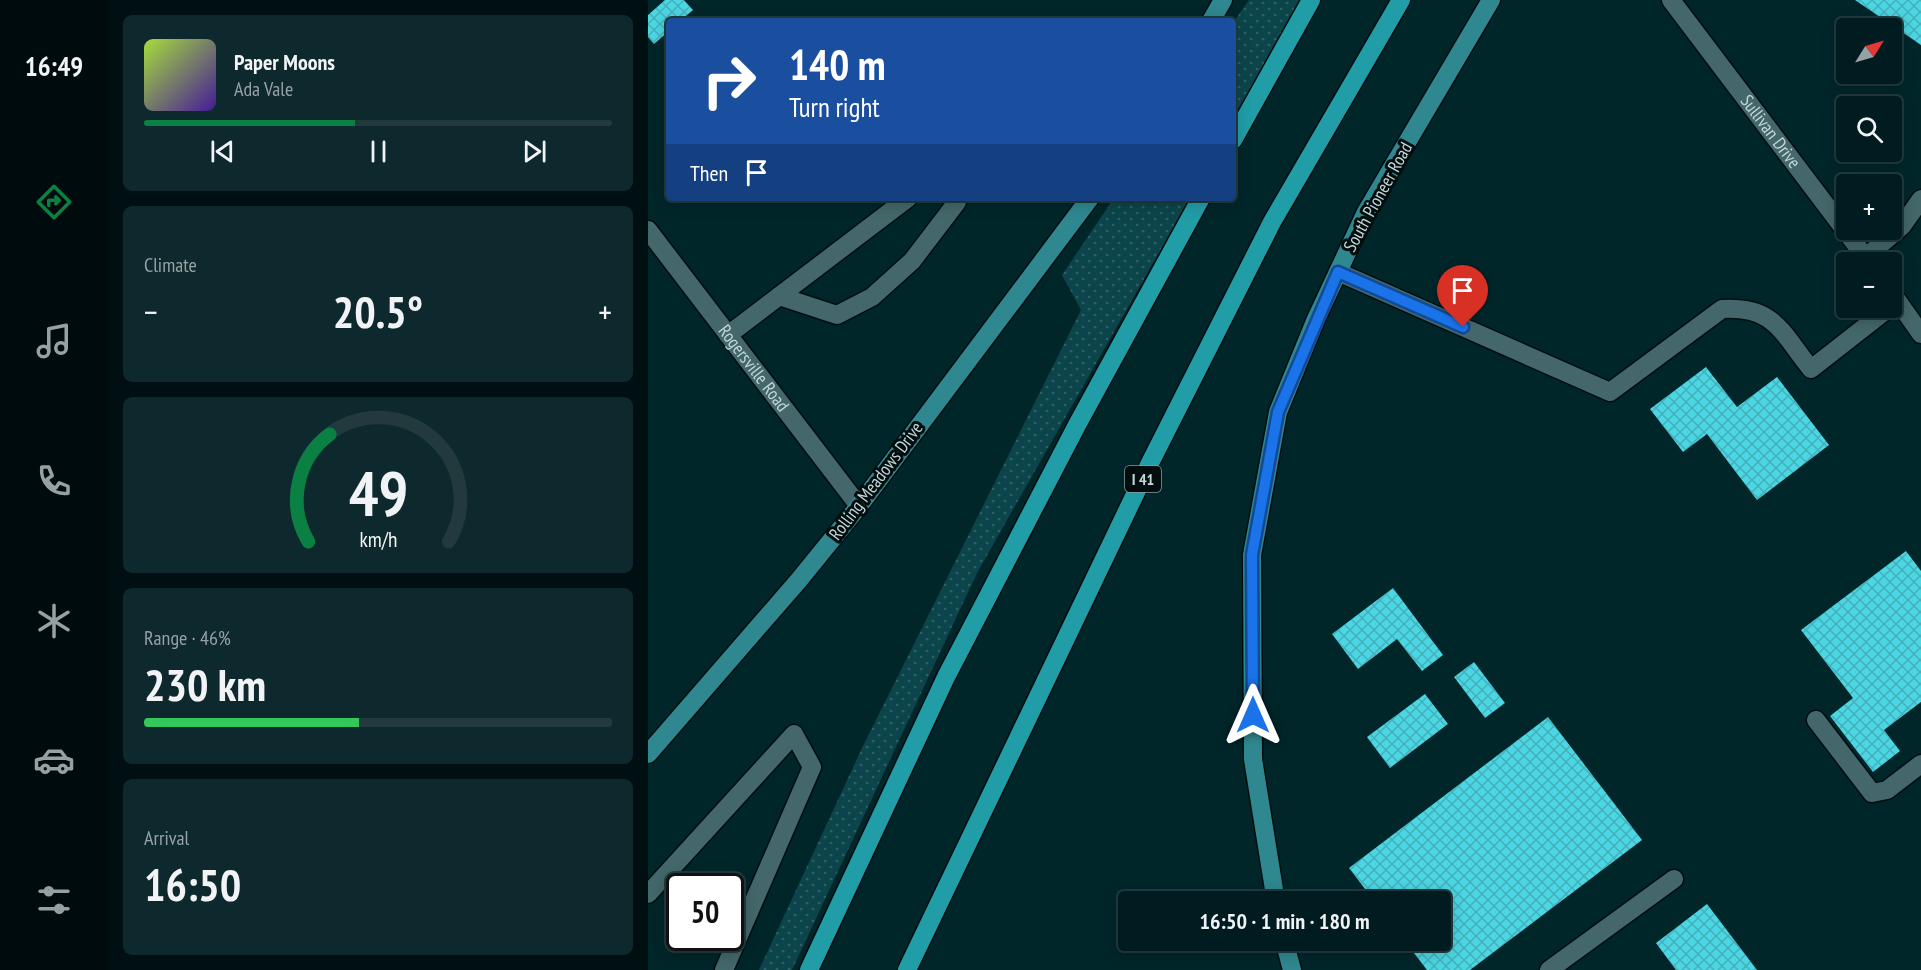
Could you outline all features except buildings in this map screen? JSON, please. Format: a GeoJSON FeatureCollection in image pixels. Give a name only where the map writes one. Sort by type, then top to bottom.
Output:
{"type":"FeatureCollection","features":[{"type":"Feature","properties":{"kind":"highway"},"geometry":{"type":"LineString","coordinates":[[1236,135],[1311,0]]}},
{"type":"Feature","properties":{"kind":"highway","name":"I 41"},"geometry":{"type":"LineString","coordinates":[[907,970],[1150,462],[1267,232],[1401,0]]}},
{"type":"Feature","properties":{"kind":"highway"},"geometry":{"type":"LineString","coordinates":[[809,970],[946,676],[1077,425],[1199,201]]}},
{"type":"Feature","properties":{"kind":"main road"},"geometry":{"type":"LineString","coordinates":[[1213,18],[1223,0]]}},
{"type":"Feature","properties":{"kind":"main road","name":"South Pioneer Road"},"geometry":{"type":"LineString","coordinates":[[1274,891],[1253,759],[1252,555],[1278,412],[1366,213],[1491,0]]}},
{"type":"Feature","properties":{"kind":"main road","name":"Rolling Meadows Drive"},"geometry":{"type":"LineString","coordinates":[[648,754],[799,580],[859,506],[1088,201]]}},
{"type":"Feature","properties":{"kind":"main road"},"geometry":{"type":"LineString","coordinates":[[1287,951],[1292,970]]}},
{"type":"Feature","properties":{"kind":"street","name":"Sullivan Drive"},"geometry":{"type":"LineString","coordinates":[[1671,0],[1862,252]]}},
{"type":"Feature","properties":{"kind":"street"},"geometry":{"type":"LineString","coordinates":[[1876,252],[1902,226],[1921,199]]}},
{"type":"Feature","properties":{"kind":"street"},"geometry":{"type":"LineString","coordinates":[[728,335],[904,201]]}},
{"type":"Feature","properties":{"kind":"street"},"geometry":{"type":"LineString","coordinates":[[780,296],[837,315],[872,297],[912,261],[957,201]]}},
{"type":"Feature","properties":{"kind":"street","name":"Rogersville Road"},"geometry":{"type":"LineString","coordinates":[[648,230],[859,506]]}},
{"type":"Feature","properties":{"kind":"street"},"geometry":{"type":"LineString","coordinates":[[1338,272],[1610,392],[1722,309],[1743,308],[1767,315],[1812,369],[1872,318]]}},
{"type":"Feature","properties":{"kind":"street"},"geometry":{"type":"LineString","coordinates":[[1902,312],[1921,334]]}},
{"type":"Feature","properties":{"kind":"street"},"geometry":{"type":"LineString","coordinates":[[1816,720],[1872,793],[1887,790],[1921,764]]}},
{"type":"Feature","properties":{"kind":"street"},"geometry":{"type":"LineString","coordinates":[[648,894],[794,734],[812,767],[724,970]]}},
{"type":"Feature","properties":{"kind":"street"},"geometry":{"type":"LineString","coordinates":[[1549,970],[1674,879]]}},
{"type":"Feature","properties":{"kind":"shaded area"},"geometry":{"type":"Polygon","coordinates":[[[1249,0],[1302,0],[1236,117],[1236,19],[1249,0]]]}},
{"type":"Feature","properties":{"kind":"shaded area"},"geometry":{"type":"Polygon","coordinates":[[[1112,201],[1188,201],[977,573],[792,970],[759,970],[862,748],[1081,310],[1062,275],[1112,201]]]}},
{"type":"Feature","properties":{"kind":"route"},"geometry":{"type":"LineString","coordinates":[[1253,715],[1252,555],[1278,412],[1338,272],[1463,327]]}}]}
